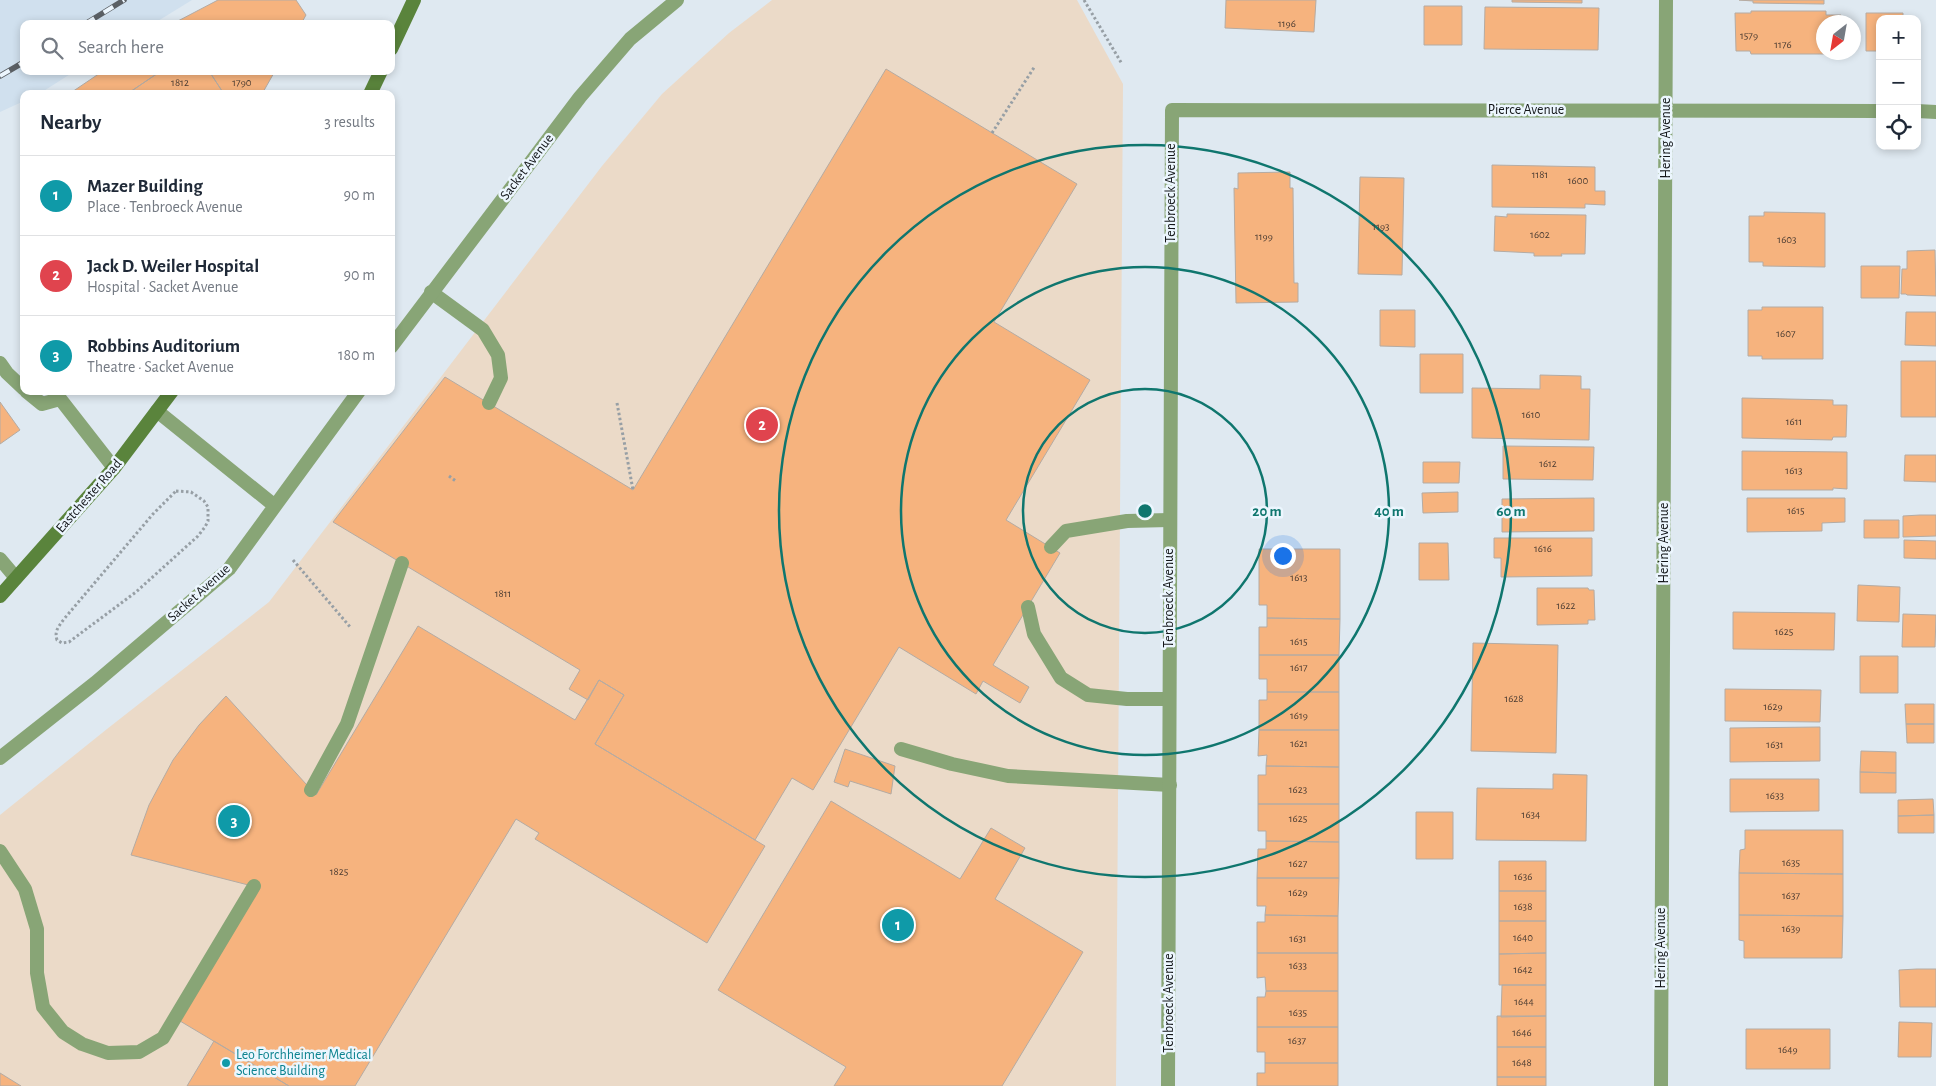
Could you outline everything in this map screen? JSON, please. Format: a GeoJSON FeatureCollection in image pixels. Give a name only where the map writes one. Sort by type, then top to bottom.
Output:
{"type":"FeatureCollection","features":[{"type":"Feature","properties":{"kind":"main road"},"geometry":{"type":"LineString","coordinates":[[395,40],[414,0]]}},
{"type":"Feature","properties":{"kind":"main road"},"geometry":{"type":"LineString","coordinates":[[372,90],[379,75]]}},
{"type":"Feature","properties":{"kind":"main road","name":"Eastchester Road"},"geometry":{"type":"LineString","coordinates":[[0,596],[114,468],[169,395]]}},
{"type":"Feature","properties":{"kind":"street","name":"Sacket Avenue"},"geometry":{"type":"LineString","coordinates":[[395,342],[580,97],[630,39],[677,0]]}},
{"type":"Feature","properties":{"kind":"street","name":"Hering Avenue"},"geometry":{"type":"LineString","coordinates":[[1661,1086],[1666,0]]}},
{"type":"Feature","properties":{"kind":"street","name":"Pierce Avenue"},"geometry":{"type":"LineString","coordinates":[[1172,110],[1876,111]]}},
{"type":"Feature","properties":{"kind":"street","name":"Tenbroeck Avenue"},"geometry":{"type":"LineString","coordinates":[[1168,1086],[1172,110]]}},
{"type":"Feature","properties":{"kind":"street"},"geometry":{"type":"LineString","coordinates":[[1921,112],[1936,112]]}},
{"type":"Feature","properties":{"kind":"street"},"geometry":{"type":"LineString","coordinates":[[431,292],[483,330],[498,355],[501,378],[489,404]]}},
{"type":"Feature","properties":{"kind":"street"},"geometry":{"type":"LineString","coordinates":[[0,363],[6,373],[20,386]]}},
{"type":"Feature","properties":{"kind":"street"},"geometry":{"type":"LineString","coordinates":[[31,395],[42,404],[57,395],[114,468]]}},
{"type":"Feature","properties":{"kind":"street","name":"Sacket Avenue"},"geometry":{"type":"LineString","coordinates":[[0,758],[96,683],[228,569],[356,395]]}},
{"type":"Feature","properties":{"kind":"street"},"geometry":{"type":"LineString","coordinates":[[157,411],[275,506]]}},
{"type":"Feature","properties":{"kind":"street"},"geometry":{"type":"LineString","coordinates":[[1051,547],[1066,531],[1127,521],[1169,520]]}},
{"type":"Feature","properties":{"kind":"street"},"geometry":{"type":"LineString","coordinates":[[0,559],[16,578]]}},
{"type":"Feature","properties":{"kind":"street"},"geometry":{"type":"LineString","coordinates":[[311,790],[348,724],[402,563]]}},
{"type":"Feature","properties":{"kind":"street"},"geometry":{"type":"LineString","coordinates":[[1028,607],[1034,634],[1060,678],[1088,695],[1127,699],[1169,699]]}},
{"type":"Feature","properties":{"kind":"street"},"geometry":{"type":"LineString","coordinates":[[901,749],[952,764],[1008,776],[1170,785]]}},
{"type":"Feature","properties":{"kind":"street"},"geometry":{"type":"LineString","coordinates":[[0,852],[25,889],[38,929],[37,974],[44,1007],[63,1032],[82,1044],[108,1053],[139,1052],[163,1038],[254,886]]}},
{"type":"Feature","properties":{"kind":"path"},"geometry":{"type":"LineString","coordinates":[[1084,0],[1122,64]]}},
{"type":"Feature","properties":{"kind":"path"},"geometry":{"type":"LineString","coordinates":[[992,133],[1035,66]]}},
{"type":"Feature","properties":{"kind":"path"},"geometry":{"type":"LineString","coordinates":[[616,403],[633,490]]}},
{"type":"Feature","properties":{"kind":"path"},"geometry":{"type":"LineString","coordinates":[[449,476],[457,482]]}},
{"type":"Feature","properties":{"kind":"path"},"geometry":{"type":"LineString","coordinates":[[176,491],[191,492],[204,501],[208,507],[208,521],[198,536],[136,592],[69,642],[62,643],[57,640],[55,634],[64,619],[153,514],[176,491]]}},
{"type":"Feature","properties":{"kind":"path"},"geometry":{"type":"LineString","coordinates":[[293,560],[371,653]]}},
{"type":"Feature","properties":{"kind":"shaded area"},"geometry":{"type":"Polygon","coordinates":[[[0,0],[192,0],[160,20],[20,20],[20,75],[69,75],[45,90],[20,90],[20,103],[0,112],[0,0]]]}},
{"type":"Feature","properties":{"kind":"shaded area"},"geometry":{"type":"Polygon","coordinates":[[[772,0],[1077,0],[1123,84],[1116,1086],[0,1086],[0,815],[269,602],[602,166],[662,94],[729,33],[772,0]]]}},
{"type":"Feature","properties":{"kind":"building"},"geometry":{"type":"Polygon","coordinates":[[[218,0],[296,0],[306,15],[303,20],[180,20],[218,0]]]}},
{"type":"Feature","properties":{"kind":"building"},"geometry":{"type":"Polygon","coordinates":[[[1226,0],[1316,0],[1314,32],[1225,28],[1226,0]]]}},
{"type":"Feature","properties":{"kind":"building"},"geometry":{"type":"Polygon","coordinates":[[[1512,0],[1582,0],[1582,3],[1512,2],[1512,0]]]}},
{"type":"Feature","properties":{"kind":"building"},"geometry":{"type":"Polygon","coordinates":[[[1739,0],[1824,0],[1824,4],[1753,3],[1753,1],[1739,0]]]}},
{"type":"Feature","properties":{"kind":"building"},"geometry":{"type":"Polygon","coordinates":[[[1424,6],[1462,6],[1462,45],[1424,45],[1424,6]]]}},
{"type":"Feature","properties":{"kind":"building"},"geometry":{"type":"Polygon","coordinates":[[[1485,7],[1599,8],[1598,50],[1484,49],[1485,7]]]}},
{"type":"Feature","properties":{"kind":"building"},"geometry":{"type":"Polygon","coordinates":[[[1751,11],[1826,11],[1826,15],[1816,15],[1816,54],[1751,54],[1750,51],[1736,51],[1735,13],[1751,13],[1751,11]]]}},
{"type":"Feature","properties":{"kind":"building"},"geometry":{"type":"Polygon","coordinates":[[[1866,13],[1903,13],[1903,15],[1876,15],[1876,51],[1866,51],[1866,13]]]}},
{"type":"Feature","properties":{"kind":"building"},"geometry":{"type":"Polygon","coordinates":[[[886,69],[1077,184],[994,322],[1090,380],[1006,520],[1060,553],[993,665],[1029,687],[1020,703],[983,681],[976,694],[899,647],[813,790],[792,778],[755,840],[595,744],[624,695],[599,680],[588,700],[569,689],[580,670],[333,522],[445,377],[633,490],[886,69]]]}},
{"type":"Feature","properties":{"kind":"building"},"geometry":{"type":"Polygon","coordinates":[[[97,75],[155,75],[133,90],[75,90],[97,75]]]}},
{"type":"Feature","properties":{"kind":"building"},"geometry":{"type":"Polygon","coordinates":[[[155,75],[212,75],[221,90],[133,90],[155,75]]]}},
{"type":"Feature","properties":{"kind":"building"},"geometry":{"type":"Polygon","coordinates":[[[212,75],[273,75],[264,90],[221,90],[212,75]]]}},
{"type":"Feature","properties":{"kind":"building"},"geometry":{"type":"Polygon","coordinates":[[[1492,165],[1595,167],[1595,191],[1605,191],[1605,205],[1585,204],[1585,208],[1492,207],[1492,165]]]}},
{"type":"Feature","properties":{"kind":"building"},"geometry":{"type":"Polygon","coordinates":[[[1290,172],[1290,188],[1293,188],[1294,283],[1298,283],[1298,302],[1236,303],[1234,188],[1238,189],[1238,173],[1290,172]]]}},
{"type":"Feature","properties":{"kind":"building"},"geometry":{"type":"Polygon","coordinates":[[[1360,177],[1404,178],[1402,275],[1358,274],[1360,177]]]}},
{"type":"Feature","properties":{"kind":"building"},"geometry":{"type":"Polygon","coordinates":[[[1764,212],[1825,213],[1825,267],[1763,266],[1763,262],[1749,262],[1749,216],[1764,216],[1764,212]]]}},
{"type":"Feature","properties":{"kind":"building"},"geometry":{"type":"Polygon","coordinates":[[[1507,214],[1586,215],[1585,254],[1534,256],[1534,253],[1494,251],[1495,216],[1507,217],[1507,214]]]}},
{"type":"Feature","properties":{"kind":"building"},"geometry":{"type":"Polygon","coordinates":[[[1935,250],[1936,296],[1901,294],[1902,269],[1907,269],[1907,251],[1935,250]]]}},
{"type":"Feature","properties":{"kind":"building"},"geometry":{"type":"Polygon","coordinates":[[[1861,266],[1900,266],[1899,298],[1861,298],[1861,266]]]}},
{"type":"Feature","properties":{"kind":"building"},"geometry":{"type":"Polygon","coordinates":[[[1762,307],[1823,307],[1823,359],[1762,359],[1762,356],[1748,356],[1748,310],[1762,310],[1762,307]]]}},
{"type":"Feature","properties":{"kind":"building"},"geometry":{"type":"Polygon","coordinates":[[[1380,310],[1415,310],[1415,347],[1380,346],[1380,310]]]}},
{"type":"Feature","properties":{"kind":"building"},"geometry":{"type":"Polygon","coordinates":[[[1906,312],[1936,312],[1936,346],[1905,345],[1906,312]]]}},
{"type":"Feature","properties":{"kind":"building"},"geometry":{"type":"Polygon","coordinates":[[[1420,354],[1463,354],[1463,393],[1420,393],[1420,354]]]}},
{"type":"Feature","properties":{"kind":"building"},"geometry":{"type":"Polygon","coordinates":[[[1901,361],[1936,361],[1936,417],[1901,417],[1901,361]]]}},
{"type":"Feature","properties":{"kind":"building"},"geometry":{"type":"Polygon","coordinates":[[[1540,375],[1581,376],[1581,389],[1590,389],[1589,440],[1472,438],[1472,388],[1540,389],[1540,375]]]}},
{"type":"Feature","properties":{"kind":"building"},"geometry":{"type":"Polygon","coordinates":[[[1742,398],[1833,400],[1833,405],[1847,405],[1846,437],[1833,437],[1832,440],[1742,438],[1742,398]]]}},
{"type":"Feature","properties":{"kind":"building"},"geometry":{"type":"Polygon","coordinates":[[[0,402],[20,430],[0,444],[0,402]]]}},
{"type":"Feature","properties":{"kind":"building"},"geometry":{"type":"Polygon","coordinates":[[[1503,446],[1594,447],[1593,480],[1503,479],[1503,446]]]}},
{"type":"Feature","properties":{"kind":"building"},"geometry":{"type":"Polygon","coordinates":[[[1742,451],[1847,452],[1847,489],[1742,490],[1742,451]]]}},
{"type":"Feature","properties":{"kind":"building"},"geometry":{"type":"Polygon","coordinates":[[[1905,455],[1936,455],[1936,482],[1904,481],[1905,455]]]}},
{"type":"Feature","properties":{"kind":"building"},"geometry":{"type":"Polygon","coordinates":[[[1423,462],[1460,462],[1459,483],[1423,483],[1423,462]]]}},
{"type":"Feature","properties":{"kind":"building"},"geometry":{"type":"Polygon","coordinates":[[[1458,492],[1458,512],[1423,513],[1422,493],[1458,492]]]}},
{"type":"Feature","properties":{"kind":"building"},"geometry":{"type":"Polygon","coordinates":[[[1594,498],[1594,531],[1502,532],[1502,499],[1594,498]]]}},
{"type":"Feature","properties":{"kind":"building"},"geometry":{"type":"Polygon","coordinates":[[[1747,498],[1845,498],[1845,522],[1822,523],[1822,531],[1747,532],[1747,498]]]}},
{"type":"Feature","properties":{"kind":"building"},"geometry":{"type":"Polygon","coordinates":[[[1936,515],[1936,536],[1903,537],[1903,516],[1936,515]]]}},
{"type":"Feature","properties":{"kind":"building"},"geometry":{"type":"Polygon","coordinates":[[[1864,520],[1899,520],[1899,538],[1864,538],[1864,520]]]}},
{"type":"Feature","properties":{"kind":"building"},"geometry":{"type":"Polygon","coordinates":[[[1494,538],[1592,538],[1592,576],[1501,577],[1501,558],[1494,558],[1494,538]]]}},
{"type":"Feature","properties":{"kind":"building"},"geometry":{"type":"Polygon","coordinates":[[[1904,540],[1936,541],[1936,559],[1904,558],[1904,540]]]}},
{"type":"Feature","properties":{"kind":"building"},"geometry":{"type":"Polygon","coordinates":[[[1419,543],[1448,543],[1449,580],[1419,580],[1419,543]]]}},
{"type":"Feature","properties":{"kind":"building"},"geometry":{"type":"Polygon","coordinates":[[[1259,549],[1340,549],[1340,619],[1267,618],[1267,605],[1259,605],[1259,549]]]}},
{"type":"Feature","properties":{"kind":"building"},"geometry":{"type":"Polygon","coordinates":[[[1858,585],[1900,587],[1899,622],[1857,621],[1858,585]]]}},
{"type":"Feature","properties":{"kind":"building"},"geometry":{"type":"Polygon","coordinates":[[[1537,588],[1588,588],[1589,590],[1594,590],[1595,620],[1588,620],[1588,624],[1537,625],[1537,588]]]}},
{"type":"Feature","properties":{"kind":"building"},"geometry":{"type":"Polygon","coordinates":[[[1733,612],[1835,613],[1834,650],[1733,649],[1733,612]]]}},
{"type":"Feature","properties":{"kind":"building"},"geometry":{"type":"Polygon","coordinates":[[[1903,614],[1936,615],[1935,647],[1902,647],[1903,614]]]}},
{"type":"Feature","properties":{"kind":"building"},"geometry":{"type":"Polygon","coordinates":[[[1267,618],[1340,619],[1339,655],[1259,655],[1259,627],[1267,627],[1267,618]]]}},
{"type":"Feature","properties":{"kind":"building"},"geometry":{"type":"Polygon","coordinates":[[[418,626],[575,720],[599,680],[624,695],[595,744],[765,846],[707,943],[535,839],[539,833],[516,819],[355,1086],[289,1086],[180,1021],[260,888],[131,855],[149,805],[173,760],[199,725],[226,696],[316,795],[418,626]]]}},
{"type":"Feature","properties":{"kind":"building"},"geometry":{"type":"Polygon","coordinates":[[[1473,643],[1558,645],[1556,753],[1471,751],[1473,643]]]}},
{"type":"Feature","properties":{"kind":"building"},"geometry":{"type":"Polygon","coordinates":[[[1259,655],[1339,655],[1339,692],[1267,692],[1267,679],[1259,679],[1259,655]]]}},
{"type":"Feature","properties":{"kind":"building"},"geometry":{"type":"Polygon","coordinates":[[[1860,656],[1898,656],[1898,693],[1860,693],[1860,656]]]}},
{"type":"Feature","properties":{"kind":"building"},"geometry":{"type":"Polygon","coordinates":[[[1725,689],[1821,690],[1820,722],[1725,721],[1725,689]]]}},
{"type":"Feature","properties":{"kind":"building"},"geometry":{"type":"Polygon","coordinates":[[[1267,692],[1339,692],[1339,730],[1259,730],[1259,700],[1267,700],[1267,692]]]}},
{"type":"Feature","properties":{"kind":"building"},"geometry":{"type":"Polygon","coordinates":[[[1905,704],[1934,704],[1934,724],[1906,724],[1905,704]]]}},
{"type":"Feature","properties":{"kind":"building"},"geometry":{"type":"Polygon","coordinates":[[[1906,724],[1934,724],[1934,743],[1907,743],[1906,724]]]}},
{"type":"Feature","properties":{"kind":"building"},"geometry":{"type":"Polygon","coordinates":[[[1820,727],[1820,761],[1730,762],[1730,728],[1820,727]]]}},
{"type":"Feature","properties":{"kind":"building"},"geometry":{"type":"Polygon","coordinates":[[[1259,730],[1339,730],[1339,767],[1266,766],[1267,755],[1258,756],[1259,730]]]}},
{"type":"Feature","properties":{"kind":"building"},"geometry":{"type":"Polygon","coordinates":[[[845,749],[895,766],[891,794],[850,781],[848,787],[834,782],[845,749]]]}},
{"type":"Feature","properties":{"kind":"building"},"geometry":{"type":"Polygon","coordinates":[[[1861,751],[1896,752],[1896,773],[1860,772],[1861,751]]]}},
{"type":"Feature","properties":{"kind":"building"},"geometry":{"type":"Polygon","coordinates":[[[1266,766],[1339,767],[1339,804],[1258,804],[1258,775],[1266,775],[1266,766]]]}},
{"type":"Feature","properties":{"kind":"building"},"geometry":{"type":"Polygon","coordinates":[[[1860,772],[1896,773],[1896,793],[1860,793],[1860,772]]]}},
{"type":"Feature","properties":{"kind":"building"},"geometry":{"type":"Polygon","coordinates":[[[1553,774],[1587,775],[1586,841],[1476,840],[1477,788],[1553,789],[1553,774]]]}},
{"type":"Feature","properties":{"kind":"building"},"geometry":{"type":"Polygon","coordinates":[[[1730,779],[1819,779],[1819,811],[1730,812],[1730,779]]]}},
{"type":"Feature","properties":{"kind":"building"},"geometry":{"type":"Polygon","coordinates":[[[1933,799],[1934,815],[1898,816],[1898,800],[1933,799]]]}},
{"type":"Feature","properties":{"kind":"building"},"geometry":{"type":"Polygon","coordinates":[[[831,801],[960,879],[991,828],[1025,848],[995,899],[1083,952],[1002,1086],[834,1086],[846,1067],[718,990],[831,801]]]}},
{"type":"Feature","properties":{"kind":"building"},"geometry":{"type":"Polygon","coordinates":[[[1258,804],[1339,804],[1339,842],[1266,841],[1266,831],[1258,831],[1258,804]]]}},
{"type":"Feature","properties":{"kind":"building"},"geometry":{"type":"Polygon","coordinates":[[[1416,812],[1453,812],[1453,859],[1416,859],[1416,812]]]}},
{"type":"Feature","properties":{"kind":"building"},"geometry":{"type":"Polygon","coordinates":[[[1934,815],[1934,833],[1898,833],[1898,816],[1934,815]]]}},
{"type":"Feature","properties":{"kind":"building"},"geometry":{"type":"Polygon","coordinates":[[[1745,830],[1843,830],[1843,874],[1739,873],[1740,850],[1745,849],[1745,830]]]}},
{"type":"Feature","properties":{"kind":"building"},"geometry":{"type":"Polygon","coordinates":[[[1266,841],[1339,842],[1339,878],[1257,878],[1258,849],[1266,849],[1266,841]]]}},
{"type":"Feature","properties":{"kind":"building"},"geometry":{"type":"Polygon","coordinates":[[[1499,861],[1546,861],[1546,891],[1499,891],[1499,861]]]}},
{"type":"Feature","properties":{"kind":"building"},"geometry":{"type":"Polygon","coordinates":[[[1739,873],[1843,874],[1843,916],[1739,915],[1739,873]]]}},
{"type":"Feature","properties":{"kind":"building"},"geometry":{"type":"Polygon","coordinates":[[[1257,878],[1339,878],[1338,916],[1265,915],[1266,906],[1257,906],[1257,878]]]}},
{"type":"Feature","properties":{"kind":"building"},"geometry":{"type":"Polygon","coordinates":[[[1499,891],[1546,891],[1546,921],[1499,921],[1499,891]]]}},
{"type":"Feature","properties":{"kind":"building"},"geometry":{"type":"Polygon","coordinates":[[[1265,915],[1338,916],[1338,953],[1257,953],[1257,922],[1265,922],[1265,915]]]}},
{"type":"Feature","properties":{"kind":"building"},"geometry":{"type":"Polygon","coordinates":[[[1739,915],[1843,916],[1842,958],[1744,958],[1744,941],[1739,940],[1739,915]]]}},
{"type":"Feature","properties":{"kind":"building"},"geometry":{"type":"Polygon","coordinates":[[[1499,921],[1546,921],[1546,953],[1499,954],[1499,921]]]}},
{"type":"Feature","properties":{"kind":"building"},"geometry":{"type":"Polygon","coordinates":[[[1257,953],[1338,953],[1338,991],[1266,991],[1265,977],[1257,978],[1257,953]]]}},
{"type":"Feature","properties":{"kind":"building"},"geometry":{"type":"Polygon","coordinates":[[[1546,953],[1546,985],[1499,985],[1499,954],[1546,953]]]}},
{"type":"Feature","properties":{"kind":"building"},"geometry":{"type":"Polygon","coordinates":[[[1936,969],[1936,1007],[1900,1007],[1899,970],[1936,969]]]}},
{"type":"Feature","properties":{"kind":"building"},"geometry":{"type":"Polygon","coordinates":[[[1502,985],[1546,985],[1546,1016],[1501,1017],[1502,985]]]}},
{"type":"Feature","properties":{"kind":"building"},"geometry":{"type":"Polygon","coordinates":[[[1266,991],[1338,991],[1338,1027],[1257,1027],[1257,997],[1265,997],[1266,991]]]}},
{"type":"Feature","properties":{"kind":"building"},"geometry":{"type":"Polygon","coordinates":[[[1497,1016],[1546,1016],[1546,1047],[1497,1047],[1497,1016]]]}},
{"type":"Feature","properties":{"kind":"building"},"geometry":{"type":"Polygon","coordinates":[[[1899,1022],[1932,1023],[1931,1057],[1898,1057],[1899,1022]]]}},
{"type":"Feature","properties":{"kind":"building"},"geometry":{"type":"Polygon","coordinates":[[[1257,1027],[1338,1027],[1338,1063],[1265,1063],[1265,1052],[1257,1052],[1257,1027]]]}},
{"type":"Feature","properties":{"kind":"building"},"geometry":{"type":"Polygon","coordinates":[[[1746,1029],[1830,1029],[1830,1069],[1746,1069],[1746,1029]]]}},
{"type":"Feature","properties":{"kind":"building","name":"Leo Forchheimer Medical Science Building"},"geometry":{"type":"Polygon","coordinates":[[[214,1041],[289,1086],[187,1086],[214,1041]]]}},
{"type":"Feature","properties":{"kind":"building"},"geometry":{"type":"Polygon","coordinates":[[[1497,1047],[1546,1047],[1546,1077],[1497,1077],[1497,1047]]]}},
{"type":"Feature","properties":{"kind":"building"},"geometry":{"type":"Polygon","coordinates":[[[1265,1063],[1338,1063],[1338,1086],[1257,1086],[1257,1073],[1265,1073],[1265,1063]]]}},
{"type":"Feature","properties":{"kind":"building"},"geometry":{"type":"Polygon","coordinates":[[[0,1073],[21,1086],[0,1086],[0,1073]]]}},
{"type":"Feature","properties":{"kind":"building"},"geometry":{"type":"Polygon","coordinates":[[[1497,1077],[1546,1077],[1546,1086],[1497,1086],[1497,1077]]]}},
{"type":"Feature","properties":{"kind":"railway"},"geometry":{"type":"LineString","coordinates":[[92,20],[124,0]]}},
{"type":"Feature","properties":{"kind":"railway"},"geometry":{"type":"LineString","coordinates":[[0,76],[20,64]]}},
{"type":"Feature","properties":{"kind":"place","name":"Jack D. Weiler Hospital"},"geometry":{"type":"Point","coordinates":[762,425]}},
{"type":"Feature","properties":{"kind":"place","name":"Robbins Auditorium"},"geometry":{"type":"Point","coordinates":[234,821]}},
{"type":"Feature","properties":{"kind":"place","name":"Mazer Building"},"geometry":{"type":"Point","coordinates":[898,925]}},
{"type":"Feature","properties":{"kind":"place","name":"Leo Forchheimer Medical Science Building"},"geometry":{"type":"Point","coordinates":[226,1063]}}]}
